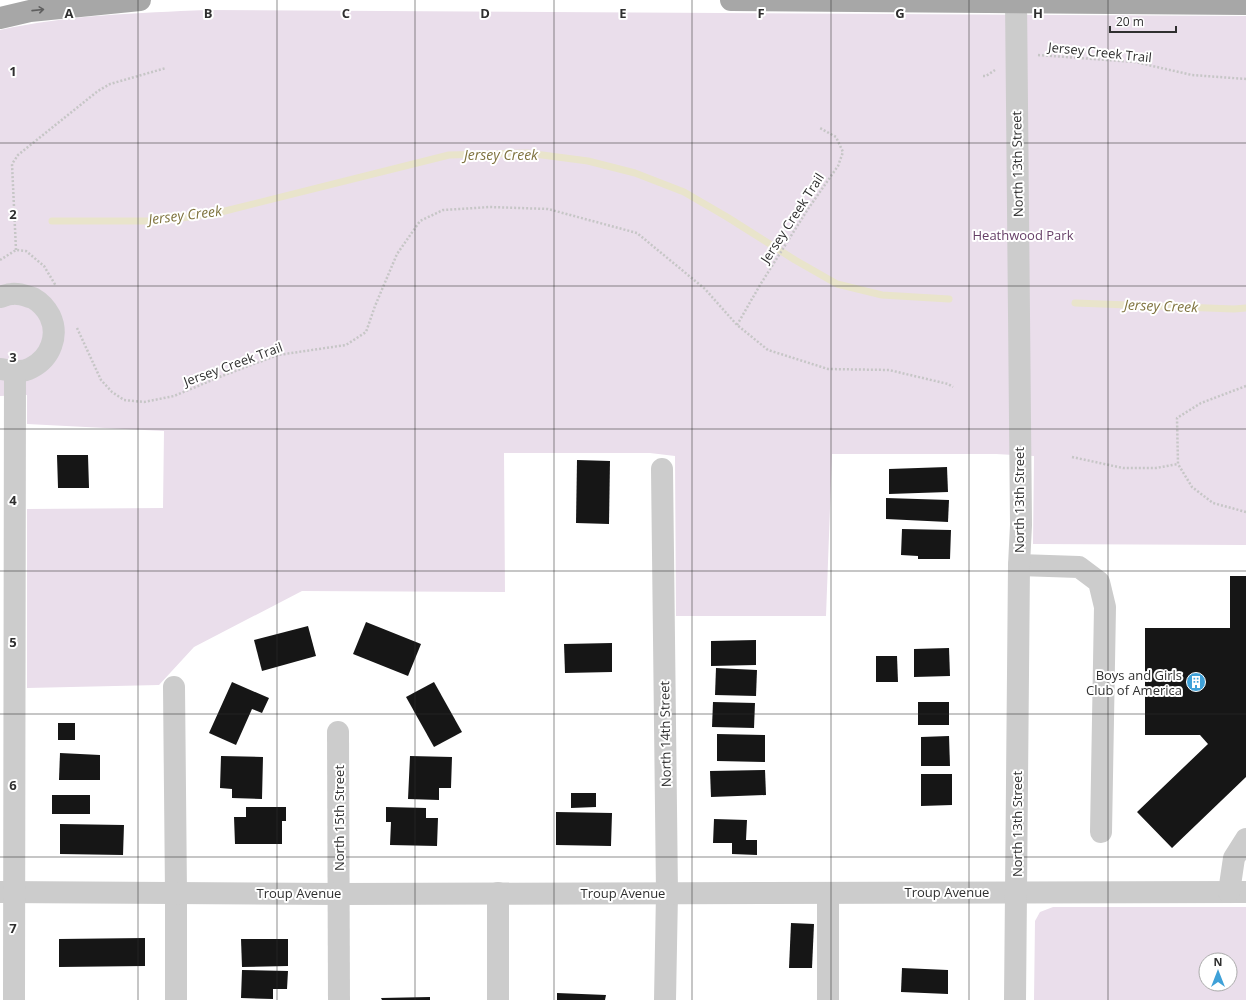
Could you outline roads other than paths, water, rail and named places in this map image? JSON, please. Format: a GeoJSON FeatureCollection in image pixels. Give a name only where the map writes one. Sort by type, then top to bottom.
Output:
{"type":"FeatureCollection","features":[{"type":"Feature","properties":{"kind":"main road"},"geometry":{"type":"LineString","coordinates":[[0,18],[30,11],[140,0]]}},
{"type":"Feature","properties":{"kind":"main road"},"geometry":{"type":"LineString","coordinates":[[731,0],[1016,1],[1246,4]]}},
{"type":"Feature","properties":{"kind":"street","name":"North 13th Street"},"geometry":{"type":"LineString","coordinates":[[1015,1000],[1019,565],[1021,525],[1016,1]]}},
{"type":"Feature","properties":{"kind":"street"},"geometry":{"type":"LineString","coordinates":[[0,298],[12,294],[18,294],[25,295],[38,301],[47,311],[53,323],[54,337],[50,350],[42,361],[30,369],[8,370],[7,892],[14,1000]]}},
{"type":"Feature","properties":{"kind":"street","name":"North 14th Street"},"geometry":{"type":"LineString","coordinates":[[662,469],[667,893],[665,1000]]}},
{"type":"Feature","properties":{"kind":"street"},"geometry":{"type":"LineString","coordinates":[[1019,565],[1079,567],[1098,582],[1105,607],[1100,832]]}},
{"type":"Feature","properties":{"kind":"street"},"geometry":{"type":"LineString","coordinates":[[174,687],[176,1000]]}},
{"type":"Feature","properties":{"kind":"street","name":"North 15th Street"},"geometry":{"type":"LineString","coordinates":[[338,732],[339,1000]]}},
{"type":"Feature","properties":{"kind":"street"},"geometry":{"type":"LineString","coordinates":[[1237,892],[1234,858],[1246,839]]}},
{"type":"Feature","properties":{"kind":"street","name":"Troup Avenue"},"geometry":{"type":"LineString","coordinates":[[7,892],[339,894],[1237,892]]}},
{"type":"Feature","properties":{"kind":"street"},"geometry":{"type":"LineString","coordinates":[[498,893],[498,1000]]}},
{"type":"Feature","properties":{"kind":"street"},"geometry":{"type":"LineString","coordinates":[[828,893],[828,1000]]}},
{"type":"Feature","properties":{"kind":"waterway","name":"Jersey Creek"},"geometry":{"type":"LineString","coordinates":[[52,221],[159,221],[217,213],[449,155],[527,153],[588,161],[635,173],[684,192],[837,284],[882,295],[949,299]]}},
{"type":"Feature","properties":{"kind":"waterway","name":"Jersey Creek"},"geometry":{"type":"LineString","coordinates":[[1075,303],[1234,309],[1246,308]]}},
{"type":"Feature","properties":{"kind":"place","name":"Boys and Girls Club of America"},"geometry":{"type":"Point","coordinates":[1196,682]}},
{"type":"Feature","properties":{"kind":"park label","name":"Heathwood Park"},"geometry":{"type":"Point","coordinates":[1023,235]}}]}
